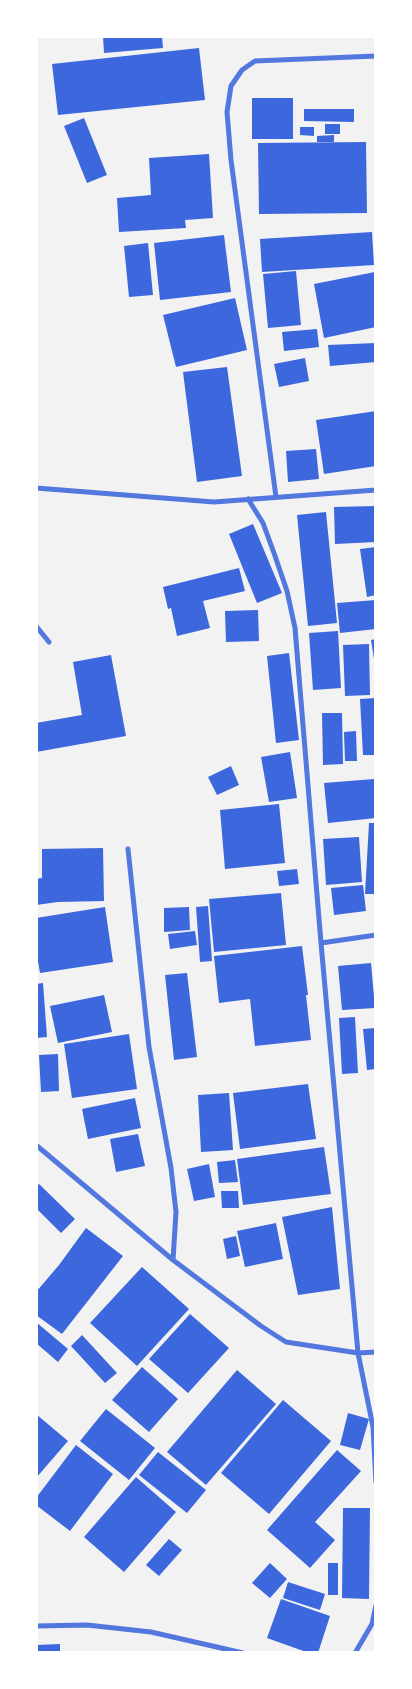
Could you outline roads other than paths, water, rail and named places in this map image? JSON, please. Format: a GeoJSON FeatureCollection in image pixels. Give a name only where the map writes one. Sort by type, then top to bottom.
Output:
{"type":"FeatureCollection","features":[{"type":"Feature","properties":{"kind":"street"},"geometry":{"type":"LineString","coordinates":[[276,497],[231,160],[227,112],[231,86],[242,70],[255,62],[376,56]]}},
{"type":"Feature","properties":{"kind":"street"},"geometry":{"type":"LineString","coordinates":[[36,488],[214,502],[376,490]]}},
{"type":"Feature","properties":{"kind":"street"},"geometry":{"type":"LineString","coordinates":[[248,499],[263,523],[274,553],[287,591],[295,628],[358,1353],[373,1427],[376,1482]]}},
{"type":"Feature","properties":{"kind":"street"},"geometry":{"type":"LineString","coordinates":[[36,626],[49,642]]}},
{"type":"Feature","properties":{"kind":"street"},"geometry":{"type":"LineString","coordinates":[[128,849],[150,1048],[171,1168],[176,1212],[172,1260]]}},
{"type":"Feature","properties":{"kind":"street"},"geometry":{"type":"LineString","coordinates":[[321,943],[376,936]]}},
{"type":"Feature","properties":{"kind":"street"},"geometry":{"type":"LineString","coordinates":[[36,1145],[172,1260],[261,1326],[286,1342],[358,1353],[376,1352]]}},
{"type":"Feature","properties":{"kind":"street"},"geometry":{"type":"LineString","coordinates":[[355,1653],[372,1624],[376,1605]]}},
{"type":"Feature","properties":{"kind":"street"},"geometry":{"type":"LineString","coordinates":[[36,1626],[86,1625],[151,1632],[243,1653]]}}]}
